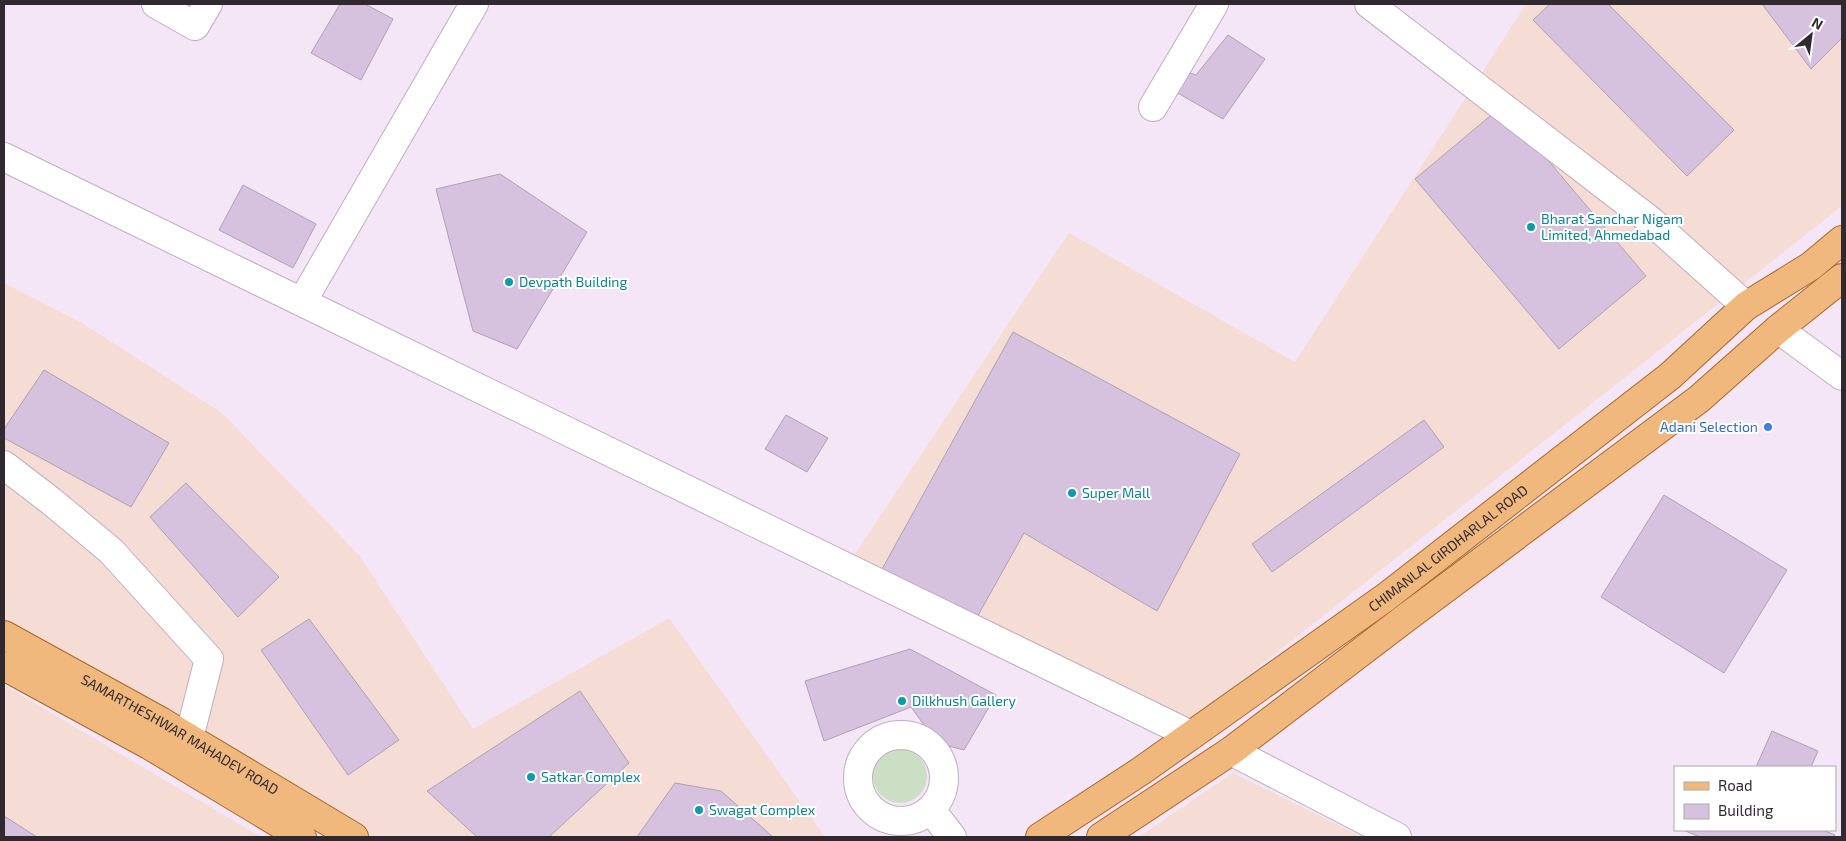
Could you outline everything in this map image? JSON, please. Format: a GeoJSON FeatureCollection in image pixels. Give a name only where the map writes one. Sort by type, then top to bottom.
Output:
{"type":"FeatureCollection","features":[{"type":"Feature","properties":{"kind":"main road","name":"CHIMANLAL GIRDHARLAL ROAD"},"geometry":{"type":"LineString","coordinates":[[1040,837],[1141,771],[1386,597],[1670,376],[1746,306],[1811,266],[1842,240]]}},
{"type":"Feature","properties":{"kind":"main road"},"geometry":{"type":"LineString","coordinates":[[1101,837],[1231,751],[1406,617],[1699,399],[1778,329],[1842,278]]}},
{"type":"Feature","properties":{"kind":"main road","name":"SAMARTHESHWAR MAHADEV ROAD"},"geometry":{"type":"LineString","coordinates":[[4,635],[189,738],[354,837]]}},
{"type":"Feature","properties":{"kind":"main road","name":"SAMARTHESHWAR MAHADEV ROAD"},"geometry":{"type":"LineString","coordinates":[[4,666],[148,745],[293,835]]}},
{"type":"Feature","properties":{"kind":"street"},"geometry":{"type":"LineString","coordinates":[[156,4],[195,26],[208,4]]}},
{"type":"Feature","properties":{"kind":"street"},"geometry":{"type":"LineString","coordinates":[[302,302],[474,4]]}},
{"type":"Feature","properties":{"kind":"street"},"geometry":{"type":"LineString","coordinates":[[1153,107],[1214,4]]}},
{"type":"Feature","properties":{"kind":"street"},"geometry":{"type":"LineString","coordinates":[[1370,4],[1651,221],[1746,306]]}},
{"type":"Feature","properties":{"kind":"street"},"geometry":{"type":"LineString","coordinates":[[4,157],[1191,735]]}},
{"type":"Feature","properties":{"kind":"street"},"geometry":{"type":"LineString","coordinates":[[1778,329],[1842,376]]}},
{"type":"Feature","properties":{"kind":"street"},"geometry":{"type":"LineString","coordinates":[[4,465],[111,551],[209,659],[189,738]]}},
{"type":"Feature","properties":{"kind":"street"},"geometry":{"type":"LineString","coordinates":[[1231,751],[1396,837]]}},
{"type":"Feature","properties":{"kind":"street"},"geometry":{"type":"LineString","coordinates":[[931,810],[952,837]]}},
{"type":"Feature","properties":{"kind":"shaded area"},"geometry":{"type":"Polygon","coordinates":[[[1526,4],[1842,4],[1842,206],[1186,724],[850,562],[1069,233],[1295,362],[1526,4]]]}},
{"type":"Feature","properties":{"kind":"shaded area"},"geometry":{"type":"Polygon","coordinates":[[[4,283],[82,323],[222,413],[359,555],[473,729],[669,618],[825,837],[353,837],[4,640],[4,283]]]}},
{"type":"Feature","properties":{"kind":"shaded area"},"geometry":{"type":"Polygon","coordinates":[[[4,685],[261,837],[4,837],[4,685]]]}},
{"type":"Feature","properties":{"kind":"shaded area"},"geometry":{"type":"Polygon","coordinates":[[[1233,773],[1362,837],[1139,837],[1233,773]]]}},
{"type":"Feature","properties":{"kind":"green space"},"geometry":{"type":"Polygon","coordinates":[[[895,749],[905,749],[915,753],[923,761],[927,776],[923,791],[915,799],[905,803],[895,803],[885,799],[877,791],[873,781],[873,771],[877,761],[885,753],[895,749]]]}},
{"type":"Feature","properties":{"kind":"building"},"geometry":{"type":"Polygon","coordinates":[[[340,4],[365,4],[393,19],[361,80],[311,53],[340,4]]]}},
{"type":"Feature","properties":{"kind":"building","name":"Bharat Sanchar Nigam Limited, Ahmedabad"},"geometry":{"type":"Polygon","coordinates":[[[1550,4],[1608,4],[1734,130],[1687,176],[1533,20],[1550,4]]]}},
{"type":"Feature","properties":{"kind":"building"},"geometry":{"type":"Polygon","coordinates":[[[1762,4],[1842,4],[1842,38],[1811,69],[1762,4]]]}},
{"type":"Feature","properties":{"kind":"building"},"geometry":{"type":"Polygon","coordinates":[[[1228,35],[1265,59],[1223,119],[1176,92],[1187,72],[1196,75],[1228,35]]]}},
{"type":"Feature","properties":{"kind":"building","name":"Bharat Sanchar Nigam Limited, Ahmedabad"},"geometry":{"type":"Polygon","coordinates":[[[1502,106],[1646,276],[1559,349],[1415,179],[1502,106]]]}},
{"type":"Feature","properties":{"kind":"building","name":"Devpath Building"},"geometry":{"type":"Polygon","coordinates":[[[500,174],[587,232],[517,349],[473,331],[436,189],[500,174]]]}},
{"type":"Feature","properties":{"kind":"building"},"geometry":{"type":"Polygon","coordinates":[[[243,185],[316,224],[293,268],[219,230],[243,185]]]}},
{"type":"Feature","properties":{"kind":"building","name":"Super Mall"},"geometry":{"type":"Polygon","coordinates":[[[1013,332],[1240,454],[1157,611],[1024,533],[976,619],[881,571],[1013,332]]]}},
{"type":"Feature","properties":{"kind":"building"},"geometry":{"type":"Polygon","coordinates":[[[44,370],[169,443],[131,507],[4,438],[4,429],[44,370]]]}},
{"type":"Feature","properties":{"kind":"building"},"geometry":{"type":"Polygon","coordinates":[[[786,415],[828,438],[807,472],[765,449],[786,415]]]}},
{"type":"Feature","properties":{"kind":"building"},"geometry":{"type":"Polygon","coordinates":[[[1424,420],[1444,447],[1272,572],[1252,544],[1424,420]]]}},
{"type":"Feature","properties":{"kind":"building"},"geometry":{"type":"Polygon","coordinates":[[[186,483],[279,577],[238,617],[150,517],[186,483]]]}},
{"type":"Feature","properties":{"kind":"building"},"geometry":{"type":"Polygon","coordinates":[[[1664,495],[1787,570],[1724,673],[1601,597],[1664,495]]]}},
{"type":"Feature","properties":{"kind":"building"},"geometry":{"type":"Polygon","coordinates":[[[309,619],[399,740],[348,775],[261,650],[309,619]]]}},
{"type":"Feature","properties":{"kind":"building","name":"Dilkhush Gallery"},"geometry":{"type":"Polygon","coordinates":[[[910,649],[996,695],[964,750],[937,743],[911,707],[824,741],[805,681],[910,649]]]}},
{"type":"Feature","properties":{"kind":"building","name":"Satkar Complex"},"geometry":{"type":"Polygon","coordinates":[[[580,691],[629,763],[549,837],[477,837],[427,791],[580,691]]]}},
{"type":"Feature","properties":{"kind":"building"},"geometry":{"type":"Polygon","coordinates":[[[1772,731],[1818,751],[1811,766],[1756,766],[1772,731]]]}},
{"type":"Feature","properties":{"kind":"building","name":"Swagat Complex"},"geometry":{"type":"Polygon","coordinates":[[[675,783],[721,791],[773,837],[637,837],[675,783]]]}},
{"type":"Feature","properties":{"kind":"building"},"geometry":{"type":"Polygon","coordinates":[[[4,816],[37,837],[4,837],[4,816]]]}},
{"type":"Feature","properties":{"kind":"building"},"geometry":{"type":"Polygon","coordinates":[[[1685,831],[1825,831],[1835,835],[1834,837],[1700,837],[1685,831]]]}},
{"type":"Feature","properties":{"kind":"place","name":"Bharat Sanchar Nigam Limited, Ahmedabad"},"geometry":{"type":"Point","coordinates":[1531,227]}},
{"type":"Feature","properties":{"kind":"place","name":"Devpath Building"},"geometry":{"type":"Point","coordinates":[509,282]}},
{"type":"Feature","properties":{"kind":"place","name":"Adani Selection"},"geometry":{"type":"Point","coordinates":[1768,427]}},
{"type":"Feature","properties":{"kind":"place","name":"Super Mall"},"geometry":{"type":"Point","coordinates":[1072,493]}},
{"type":"Feature","properties":{"kind":"place","name":"Dilkhush Gallery"},"geometry":{"type":"Point","coordinates":[902,701]}},
{"type":"Feature","properties":{"kind":"place","name":"Satkar Complex"},"geometry":{"type":"Point","coordinates":[531,777]}},
{"type":"Feature","properties":{"kind":"place","name":"Swagat Complex"},"geometry":{"type":"Point","coordinates":[699,810]}}]}
